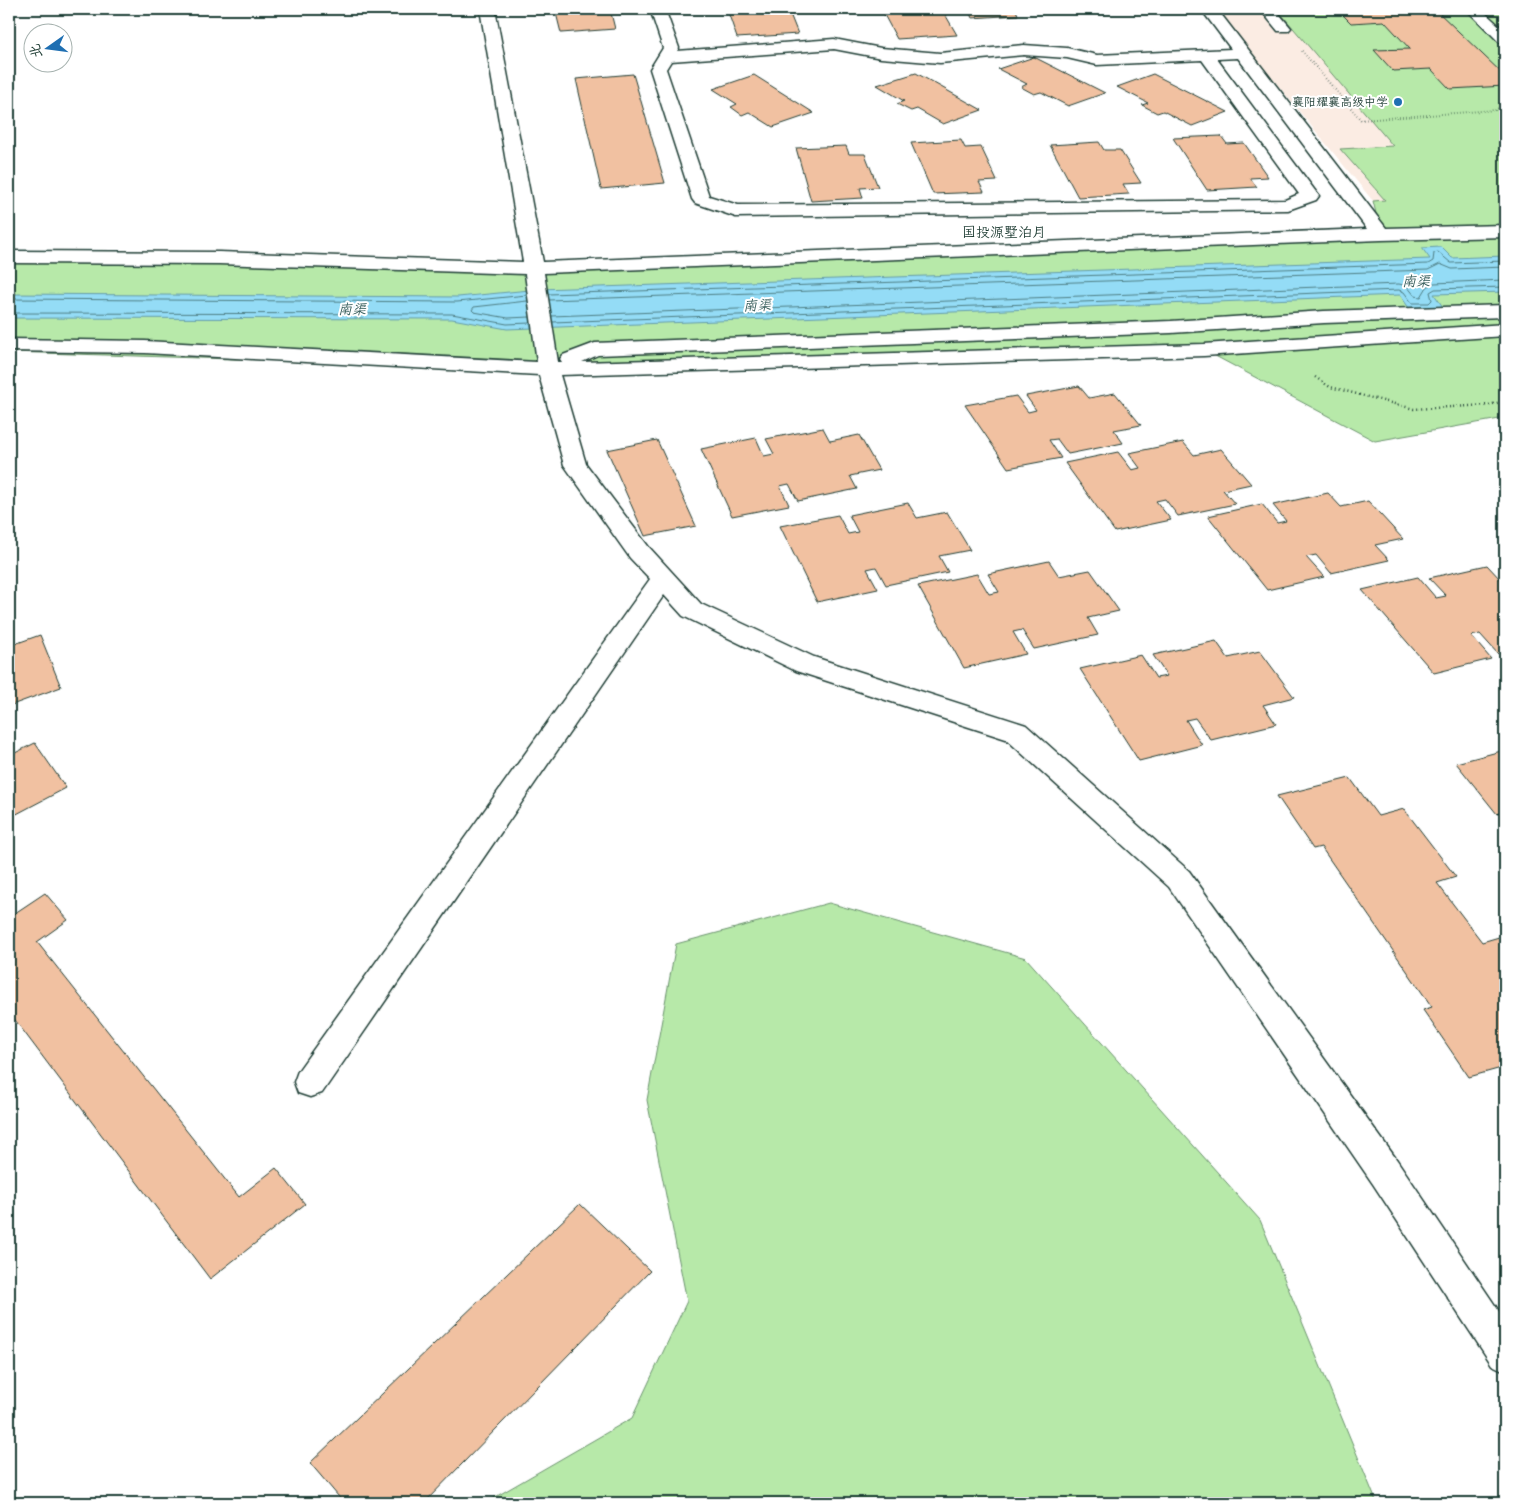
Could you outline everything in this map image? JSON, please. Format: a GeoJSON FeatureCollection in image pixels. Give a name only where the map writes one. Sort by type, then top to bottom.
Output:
{"type":"FeatureCollection","features":[{"type":"Feature","properties":{"kind":"street"},"geometry":{"type":"LineString","coordinates":[[487,9],[534,268],[548,369],[575,465],[639,552],[692,610],[805,664],[1016,732],[1179,879],[1385,1172],[1505,1352]]}},
{"type":"Feature","properties":{"kind":"street"},"geometry":{"type":"LineString","coordinates":[[657,9],[671,48],[658,69],[701,199],[736,211],[1288,205],[1310,196],[1206,55]]}},
{"type":"Feature","properties":{"kind":"street"},"geometry":{"type":"LineString","coordinates":[[1209,9],[1381,234]]}},
{"type":"Feature","properties":{"kind":"street"},"geometry":{"type":"LineString","coordinates":[[1267,9],[1283,28]]}},
{"type":"Feature","properties":{"kind":"street"},"geometry":{"type":"LineString","coordinates":[[1473,9],[1505,39]]}},
{"type":"Feature","properties":{"kind":"street"},"geometry":{"type":"LineString","coordinates":[[665,57],[834,44],[881,53],[940,58],[1024,50],[1067,53],[1097,60],[1242,53]]}},
{"type":"Feature","properties":{"kind":"street"},"geometry":{"type":"LineString","coordinates":[[9,257],[219,258],[534,268],[1381,234],[1505,232]]}},
{"type":"Feature","properties":{"kind":"street"},"geometry":{"type":"LineString","coordinates":[[548,369],[595,348],[1171,327],[1324,317],[1505,311]]}},
{"type":"Feature","properties":{"kind":"street"},"geometry":{"type":"LineString","coordinates":[[9,345],[145,347],[548,369],[1204,350],[1505,330]]}},
{"type":"Feature","properties":{"kind":"street"},"geometry":{"type":"LineString","coordinates":[[310,1082],[662,578]]}},
{"type":"Feature","properties":{"kind":"path"},"geometry":{"type":"LineString","coordinates":[[1283,28],[1361,120],[1495,110],[1505,104]]}},
{"type":"Feature","properties":{"kind":"path"},"geometry":{"type":"LineString","coordinates":[[1269,346],[1330,387],[1414,409],[1489,405],[1505,402]]}},
{"type":"Feature","properties":{"kind":"shaded area","name":"襄阳耀襄高级中学"},"geometry":{"type":"Polygon","coordinates":[[[1215,9],[1505,9],[1505,195],[1373,201],[1215,9]]]}},
{"type":"Feature","properties":{"kind":"green space"},"geometry":{"type":"Polygon","coordinates":[[[1277,9],[1505,9],[1505,418],[1375,441],[1204,350],[548,369],[9,352],[9,257],[219,258],[534,268],[1381,234],[1373,201],[1385,200],[1340,149],[1393,146],[1277,9]]]}},
{"type":"Feature","properties":{"kind":"green space"},"geometry":{"type":"Polygon","coordinates":[[[829,903],[1026,958],[1260,1220],[1377,1503],[485,1503],[632,1418],[687,1301],[647,1100],[676,944],[829,903]]]}},
{"type":"Feature","properties":{"kind":"water","name":"南渠"},"geometry":{"type":"Polygon","coordinates":[[[1441,247],[1452,258],[1505,256],[1505,292],[1434,294],[1443,307],[1409,308],[1400,295],[507,329],[452,319],[9,318],[9,294],[458,297],[540,289],[1430,259],[1422,248],[1441,247]]]}},
{"type":"Feature","properties":{"kind":"building"},"geometry":{"type":"Polygon","coordinates":[[[555,9],[610,9],[615,29],[561,33],[555,9]]]}},
{"type":"Feature","properties":{"kind":"building"},"geometry":{"type":"Polygon","coordinates":[[[727,9],[788,9],[798,34],[737,38],[727,9]]]}},
{"type":"Feature","properties":{"kind":"building"},"geometry":{"type":"Polygon","coordinates":[[[881,9],[942,9],[957,35],[897,39],[881,9]]]}},
{"type":"Feature","properties":{"kind":"building"},"geometry":{"type":"Polygon","coordinates":[[[968,9],[1027,9],[1016,10],[1018,15],[972,18],[968,9]]]}},
{"type":"Feature","properties":{"kind":"building"},"geometry":{"type":"Polygon","coordinates":[[[1058,9],[1087,9],[1064,13],[1058,9]]]}},
{"type":"Feature","properties":{"kind":"building"},"geometry":{"type":"Polygon","coordinates":[[[1337,9],[1435,9],[1505,76],[1505,86],[1450,89],[1431,69],[1393,71],[1374,50],[1410,49],[1384,21],[1351,23],[1337,9]]]}},
{"type":"Feature","properties":{"kind":"building"},"geometry":{"type":"Polygon","coordinates":[[[1034,57],[1105,93],[1068,106],[1041,92],[1034,94],[1021,87],[1027,84],[998,69],[1034,57]]]}},
{"type":"Feature","properties":{"kind":"building"},"geometry":{"type":"Polygon","coordinates":[[[916,73],[982,110],[943,124],[917,109],[911,111],[897,104],[904,101],[877,85],[916,73]]]}},
{"type":"Feature","properties":{"kind":"building"},"geometry":{"type":"Polygon","coordinates":[[[633,74],[665,183],[601,189],[576,79],[633,74]]]}},
{"type":"Feature","properties":{"kind":"building"},"geometry":{"type":"Polygon","coordinates":[[[1153,74],[1228,112],[1192,126],[1163,111],[1157,113],[1142,105],[1148,103],[1117,87],[1153,74]]]}},
{"type":"Feature","properties":{"kind":"building"},"geometry":{"type":"Polygon","coordinates":[[[754,75],[814,113],[773,127],[749,112],[742,115],[731,107],[737,104],[713,89],[754,75]]]}},
{"type":"Feature","properties":{"kind":"building"},"geometry":{"type":"Polygon","coordinates":[[[1221,136],[1227,144],[1244,143],[1268,177],[1250,178],[1257,187],[1207,190],[1173,138],[1221,136]]]}},
{"type":"Feature","properties":{"kind":"building"},"geometry":{"type":"Polygon","coordinates":[[[961,140],[965,148],[981,147],[997,181],[979,182],[984,192],[933,194],[911,143],[961,140]]]}},
{"type":"Feature","properties":{"kind":"building"},"geometry":{"type":"Polygon","coordinates":[[[1099,142],[1104,150],[1120,150],[1141,183],[1123,184],[1129,194],[1078,197],[1050,145],[1099,142]]]}},
{"type":"Feature","properties":{"kind":"building"},"geometry":{"type":"Polygon","coordinates":[[[846,146],[849,154],[865,154],[878,187],[860,188],[863,198],[811,201],[796,148],[846,146]]]}},
{"type":"Feature","properties":{"kind":"building"},"geometry":{"type":"Polygon","coordinates":[[[1079,386],[1089,398],[1115,393],[1141,425],[1114,430],[1123,443],[1068,454],[1057,439],[1049,440],[1061,458],[1008,468],[965,405],[1016,396],[1028,412],[1036,410],[1026,396],[1079,386]]]}},
{"type":"Feature","properties":{"kind":"building"},"geometry":{"type":"Polygon","coordinates":[[[823,428],[830,441],[859,435],[879,470],[850,476],[857,489],[798,501],[789,484],[780,486],[789,505],[732,516],[701,449],[756,438],[764,456],[774,454],[766,439],[823,428]]]}},
{"type":"Feature","properties":{"kind":"building"},"geometry":{"type":"Polygon","coordinates":[[[657,440],[696,526],[645,536],[607,450],[657,440]]]}},
{"type":"Feature","properties":{"kind":"building"},"geometry":{"type":"Polygon","coordinates":[[[1183,442],[1194,455],[1221,449],[1251,484],[1223,490],[1235,504],[1178,516],[1165,499],[1156,501],[1171,520],[1115,532],[1065,463],[1118,452],[1132,470],[1140,468],[1129,453],[1183,442]]]}},
{"type":"Feature","properties":{"kind":"building"},"geometry":{"type":"Polygon","coordinates":[[[1328,493],[1341,507],[1368,501],[1403,539],[1375,545],[1389,560],[1331,573],[1316,555],[1306,557],[1324,577],[1267,590],[1208,516],[1262,504],[1277,523],[1286,521],[1273,505],[1328,493]]]}},
{"type":"Feature","properties":{"kind":"building"},"geometry":{"type":"Polygon","coordinates":[[[908,503],[917,518],[947,512],[970,550],[939,556],[948,572],[886,585],[876,567],[867,569],[878,589],[817,602],[780,526],[838,515],[848,534],[858,532],[849,515],[908,503]]]}},
{"type":"Feature","properties":{"kind":"building"},"geometry":{"type":"Polygon","coordinates":[[[1049,561],[1059,576],[1090,570],[1119,611],[1088,618],[1098,635],[1034,649],[1022,630],[1013,632],[1026,654],[964,668],[918,586],[977,574],[989,594],[999,592],[988,574],[1049,561]]]}},
{"type":"Feature","properties":{"kind":"building"},"geometry":{"type":"Polygon","coordinates":[[[1487,565],[1501,580],[1505,579],[1505,652],[1498,654],[1480,634],[1471,636],[1491,659],[1434,673],[1362,590],[1418,577],[1436,598],[1446,596],[1429,578],[1487,565]]]}},
{"type":"Feature","properties":{"kind":"building"},"geometry":{"type":"Polygon","coordinates":[[[40,635],[61,687],[9,706],[9,646],[40,635]]]}},
{"type":"Feature","properties":{"kind":"building"},"geometry":{"type":"Polygon","coordinates":[[[1216,641],[1228,658],[1260,651],[1294,697],[1263,705],[1276,724],[1211,740],[1195,718],[1186,720],[1202,745],[1139,761],[1080,669],[1141,655],[1156,678],[1167,676],[1153,655],[1216,641]]]}},
{"type":"Feature","properties":{"kind":"building"},"geometry":{"type":"Polygon","coordinates":[[[35,743],[66,788],[9,818],[9,756],[35,743]]]}},
{"type":"Feature","properties":{"kind":"building"},"geometry":{"type":"Polygon","coordinates":[[[1505,750],[1505,812],[1497,814],[1456,763],[1505,750]]]}},
{"type":"Feature","properties":{"kind":"building"},"geometry":{"type":"Polygon","coordinates":[[[1350,778],[1378,816],[1404,809],[1456,877],[1437,883],[1482,942],[1499,937],[1505,945],[1505,1067],[1469,1077],[1423,1010],[1432,1007],[1321,847],[1313,849],[1277,796],[1350,778]]]}},
{"type":"Feature","properties":{"kind":"building"},"geometry":{"type":"Polygon","coordinates":[[[45,893],[68,920],[37,942],[239,1197],[276,1168],[305,1204],[210,1279],[9,1012],[9,917],[45,893]]]}},
{"type":"Feature","properties":{"kind":"building"},"geometry":{"type":"Polygon","coordinates":[[[580,1204],[650,1271],[424,1503],[344,1503],[310,1463],[580,1204]]]}},
{"type":"Feature","properties":{"kind":"place","name":"襄阳耀襄高级中学"},"geometry":{"type":"Point","coordinates":[1398,102]}},
{"type":"Feature","properties":{"kind":"district","name":"国投源墅泊月"},"geometry":{"type":"Point","coordinates":[1004,232]}}]}
